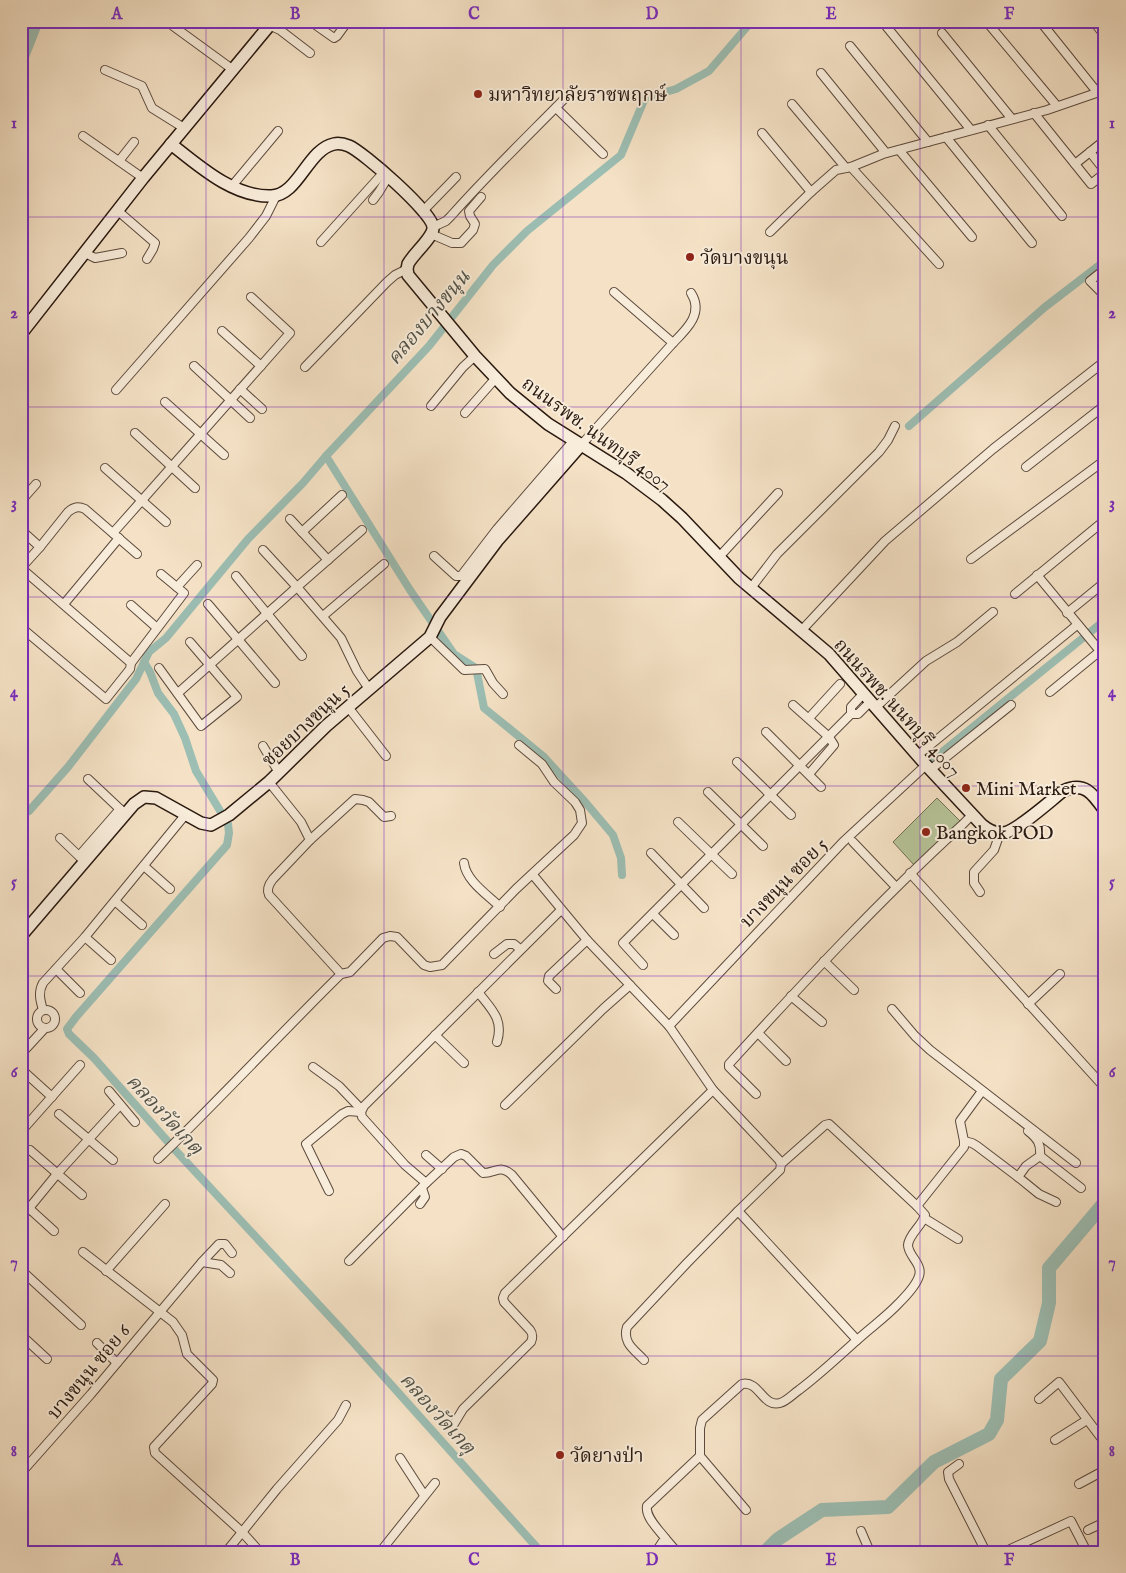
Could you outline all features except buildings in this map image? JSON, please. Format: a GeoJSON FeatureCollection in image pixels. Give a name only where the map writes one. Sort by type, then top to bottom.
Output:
{"type":"FeatureCollection","features":[{"type":"Feature","properties":{"kind":"street"},"geometry":{"type":"LineString","coordinates":[[169,21],[173,26],[232,69]]}},
{"type":"Feature","properties":{"kind":"street"},"geometry":{"type":"LineString","coordinates":[[310,21],[334,38],[348,21]]}},
{"type":"Feature","properties":{"kind":"street"},"geometry":{"type":"LineString","coordinates":[[986,21],[1057,106]]}},
{"type":"Feature","properties":{"kind":"street"},"geometry":{"type":"LineString","coordinates":[[770,232],[836,170],[849,168],[886,153],[1034,113],[1101,91],[1040,21]]}},
{"type":"Feature","properties":{"kind":"street"},"geometry":{"type":"LineString","coordinates":[[1093,21],[1105,36]]}},
{"type":"Feature","properties":{"kind":"street"},"geometry":{"type":"LineString","coordinates":[[21,334],[143,178],[272,23],[310,52]]}},
{"type":"Feature","properties":{"kind":"street"},"geometry":{"type":"LineString","coordinates":[[886,26],[970,130]]}},
{"type":"Feature","properties":{"kind":"street"},"geometry":{"type":"LineString","coordinates":[[942,33],[1012,119]]}},
{"type":"Feature","properties":{"kind":"street"},"geometry":{"type":"LineString","coordinates":[[850,46],[928,142]]}},
{"type":"Feature","properties":{"kind":"street"},"geometry":{"type":"LineString","coordinates":[[105,70],[142,86],[152,108],[184,128]]}},
{"type":"Feature","properties":{"kind":"street"},"geometry":{"type":"LineString","coordinates":[[821,73],[886,153]]}},
{"type":"Feature","properties":{"kind":"street"},"geometry":{"type":"LineString","coordinates":[[306,368],[387,282],[395,275],[407,269],[409,261],[432,230],[451,216],[530,132],[573,90]]}},
{"type":"Feature","properties":{"kind":"street"},"geometry":{"type":"LineString","coordinates":[[792,104],[939,264]]}},
{"type":"Feature","properties":{"kind":"street"},"geometry":{"type":"LineString","coordinates":[[556,108],[603,154]]}},
{"type":"Feature","properties":{"kind":"street"},"geometry":{"type":"LineString","coordinates":[[1034,113],[1091,184],[1105,172],[1090,152]]}},
{"type":"Feature","properties":{"kind":"street"},"geometry":{"type":"LineString","coordinates":[[988,125],[1062,216]]}},
{"type":"Feature","properties":{"kind":"street"},"geometry":{"type":"LineString","coordinates":[[232,186],[278,131]]}},
{"type":"Feature","properties":{"kind":"street"},"geometry":{"type":"LineString","coordinates":[[762,133],[811,192]]}},
{"type":"Feature","properties":{"kind":"street"},"geometry":{"type":"LineString","coordinates":[[83,136],[143,178]]}},
{"type":"Feature","properties":{"kind":"street"},"geometry":{"type":"LineString","coordinates":[[946,137],[1032,243]]}},
{"type":"Feature","properties":{"kind":"street"},"geometry":{"type":"LineString","coordinates":[[1075,164],[1105,140]]}},
{"type":"Feature","properties":{"kind":"street"},"geometry":{"type":"LineString","coordinates":[[119,161],[134,142]]}},
{"type":"Feature","properties":{"kind":"street"},"geometry":{"type":"LineString","coordinates":[[116,390],[249,238],[266,216],[276,196],[289,187],[321,151],[333,144],[340,143],[354,148],[424,210],[432,230],[452,243],[461,243],[473,230],[474,224],[469,211],[481,197]]}},
{"type":"Feature","properties":{"kind":"street"},"geometry":{"type":"LineString","coordinates":[[171,144],[205,170],[232,186],[256,194],[276,196]]}},
{"type":"Feature","properties":{"kind":"street"},"geometry":{"type":"LineString","coordinates":[[899,150],[972,237]]}},
{"type":"Feature","properties":{"kind":"street"},"geometry":{"type":"LineString","coordinates":[[373,200],[380,192],[385,175]]}},
{"type":"Feature","properties":{"kind":"street"},"geometry":{"type":"LineString","coordinates":[[321,242],[385,175]]}},
{"type":"Feature","properties":{"kind":"street"},"geometry":{"type":"LineString","coordinates":[[424,210],[456,177]]}},
{"type":"Feature","properties":{"kind":"street"},"geometry":{"type":"LineString","coordinates":[[118,211],[155,243],[154,249],[147,260]]}},
{"type":"Feature","properties":{"kind":"street"},"geometry":{"type":"LineString","coordinates":[[85,253],[95,258],[122,253]]}},
{"type":"Feature","properties":{"kind":"street","name":"ถนนรพช. นนทบุรี 4007"},"geometry":{"type":"LineString","coordinates":[[407,269],[411,278],[496,379],[534,413],[638,480],[682,518],[739,578],[829,654],[972,815],[989,831],[1000,833]]}},
{"type":"Feature","properties":{"kind":"street"},"geometry":{"type":"LineString","coordinates":[[1105,269],[1090,281],[1105,296]]}},
{"type":"Feature","properties":{"kind":"street"},"geometry":{"type":"LineString","coordinates":[[614,292],[673,343]]}},
{"type":"Feature","properties":{"kind":"street"},"geometry":{"type":"LineString","coordinates":[[434,556],[456,576],[461,576],[497,529],[687,330],[695,315],[696,302],[691,293]]}},
{"type":"Feature","properties":{"kind":"street"},"geometry":{"type":"LineString","coordinates":[[64,604],[142,500],[290,333],[251,297]]}},
{"type":"Feature","properties":{"kind":"street"},"geometry":{"type":"LineString","coordinates":[[222,331],[261,366]]}},
{"type":"Feature","properties":{"kind":"street"},"geometry":{"type":"LineString","coordinates":[[431,406],[475,356]]}},
{"type":"Feature","properties":{"kind":"street"},"geometry":{"type":"LineString","coordinates":[[801,631],[885,541],[993,449],[1105,360]]}},
{"type":"Feature","properties":{"kind":"street"},"geometry":{"type":"LineString","coordinates":[[194,366],[250,418]]}},
{"type":"Feature","properties":{"kind":"street"},"geometry":{"type":"LineString","coordinates":[[465,413],[496,379]]}},
{"type":"Feature","properties":{"kind":"street"},"geometry":{"type":"LineString","coordinates":[[240,390],[262,409]]}},
{"type":"Feature","properties":{"kind":"street"},"geometry":{"type":"LineString","coordinates":[[165,402],[224,455]]}},
{"type":"Feature","properties":{"kind":"street"},"geometry":{"type":"LineString","coordinates":[[1026,467],[1105,405]]}},
{"type":"Feature","properties":{"kind":"street"},"geometry":{"type":"LineString","coordinates":[[751,588],[777,554],[879,452],[895,426]]}},
{"type":"Feature","properties":{"kind":"street"},"geometry":{"type":"LineString","coordinates":[[134,433],[195,488]]}},
{"type":"Feature","properties":{"kind":"street","name":"ซอยบางขนุน 5"},"geometry":{"type":"LineString","coordinates":[[21,936],[123,811],[139,799],[150,796],[161,800],[206,825],[216,824],[230,815],[268,782],[326,726],[431,635],[438,620],[515,519],[578,442]]}},
{"type":"Feature","properties":{"kind":"street"},"geometry":{"type":"LineString","coordinates":[[971,559],[1105,460]]}},
{"type":"Feature","properties":{"kind":"street"},"geometry":{"type":"LineString","coordinates":[[105,468],[166,522]]}},
{"type":"Feature","properties":{"kind":"street"},"geometry":{"type":"LineString","coordinates":[[21,501],[36,484]]}},
{"type":"Feature","properties":{"kind":"street"},"geometry":{"type":"LineString","coordinates":[[720,557],[778,493]]}},
{"type":"Feature","properties":{"kind":"street"},"geometry":{"type":"LineString","coordinates":[[302,532],[342,494]]}},
{"type":"Feature","properties":{"kind":"street"},"geometry":{"type":"LineString","coordinates":[[131,663],[21,568],[68,512],[76,507],[85,509],[137,554]]}},
{"type":"Feature","properties":{"kind":"street"},"geometry":{"type":"LineString","coordinates":[[290,519],[328,560]]}},
{"type":"Feature","properties":{"kind":"street"},"geometry":{"type":"LineString","coordinates":[[1015,594],[1105,520]]}},
{"type":"Feature","properties":{"kind":"street"},"geometry":{"type":"LineString","coordinates":[[21,530],[40,547]]}},
{"type":"Feature","properties":{"kind":"street"},"geometry":{"type":"LineString","coordinates":[[178,693],[362,530]]}},
{"type":"Feature","properties":{"kind":"street"},"geometry":{"type":"LineString","coordinates":[[263,550],[341,638],[357,671],[369,689]]}},
{"type":"Feature","properties":{"kind":"street"},"geometry":{"type":"LineString","coordinates":[[177,588],[197,564]]}},
{"type":"Feature","properties":{"kind":"street"},"geometry":{"type":"LineString","coordinates":[[323,616],[384,564]]}},
{"type":"Feature","properties":{"kind":"street"},"geometry":{"type":"LineString","coordinates":[[22,630],[106,699],[130,669],[131,663],[184,593],[161,574]]}},
{"type":"Feature","properties":{"kind":"street"},"geometry":{"type":"LineString","coordinates":[[1037,575],[1067,613],[1102,649],[1050,692]]}},
{"type":"Feature","properties":{"kind":"street"},"geometry":{"type":"LineString","coordinates":[[236,576],[302,656]]}},
{"type":"Feature","properties":{"kind":"street"},"geometry":{"type":"LineString","coordinates":[[1067,613],[1105,582]]}},
{"type":"Feature","properties":{"kind":"street"},"geometry":{"type":"LineString","coordinates":[[208,604],[275,683]]}},
{"type":"Feature","properties":{"kind":"street"},"geometry":{"type":"LineString","coordinates":[[131,605],[157,628]]}},
{"type":"Feature","properties":{"kind":"street"},"geometry":{"type":"LineString","coordinates":[[644,964],[623,943],[770,795],[852,714],[858,714],[870,700],[956,642],[994,612]]}},
{"type":"Feature","properties":{"kind":"street"},"geometry":{"type":"LineString","coordinates":[[918,755],[1083,631]]}},
{"type":"Feature","properties":{"kind":"street"},"geometry":{"type":"LineString","coordinates":[[431,635],[462,669],[469,671],[481,668],[487,671],[493,683],[503,694]]}},
{"type":"Feature","properties":{"kind":"street"},"geometry":{"type":"LineString","coordinates":[[159,668],[201,726],[238,697],[190,642]]}},
{"type":"Feature","properties":{"kind":"street"},"geometry":{"type":"LineString","coordinates":[[809,718],[840,684]]}},
{"type":"Feature","properties":{"kind":"street"},"geometry":{"type":"LineString","coordinates":[[793,705],[834,743],[834,747],[809,774]]}},
{"type":"Feature","properties":{"kind":"street","name":"บางขนุน ซอย 5"},"geometry":{"type":"LineString","coordinates":[[669,1026],[844,842],[928,767],[1011,705]]}},
{"type":"Feature","properties":{"kind":"street"},"geometry":{"type":"LineString","coordinates":[[348,707],[386,756]]}},
{"type":"Feature","properties":{"kind":"street"},"geometry":{"type":"LineString","coordinates":[[766,732],[821,787]]}},
{"type":"Feature","properties":{"kind":"street"},"geometry":{"type":"LineString","coordinates":[[158,1160],[229,1089],[249,1065],[341,974],[350,972],[383,938],[397,937],[424,965],[430,967],[442,965],[574,835],[583,819],[580,810],[575,802],[554,782],[542,764],[519,745]]}},
{"type":"Feature","properties":{"kind":"street"},"geometry":{"type":"LineString","coordinates":[[263,746],[278,772]]}},
{"type":"Feature","properties":{"kind":"street"},"geometry":{"type":"LineString","coordinates":[[737,762],[791,815]]}},
{"type":"Feature","properties":{"kind":"street"},"geometry":{"type":"LineString","coordinates":[[88,779],[123,811]]}},
{"type":"Feature","properties":{"kind":"street"},"geometry":{"type":"LineString","coordinates":[[268,782],[301,822],[310,840]]}},
{"type":"Feature","properties":{"kind":"street"},"geometry":{"type":"LineString","coordinates":[[980,892],[974,884],[973,875],[994,850],[1000,833],[1012,831],[1063,791],[1079,787],[1090,792],[1105,811]]}},
{"type":"Feature","properties":{"kind":"street"},"geometry":{"type":"LineString","coordinates":[[708,792],[763,846]]}},
{"type":"Feature","properties":{"kind":"street"},"geometry":{"type":"LineString","coordinates":[[341,974],[268,893],[268,886],[310,840],[355,799],[363,800],[384,817],[391,816]]}},
{"type":"Feature","properties":{"kind":"street"},"geometry":{"type":"LineString","coordinates":[[43,1010],[39,996],[40,988],[86,936],[186,814]]}},
{"type":"Feature","properties":{"kind":"street"},"geometry":{"type":"LineString","coordinates":[[756,1094],[728,1066],[896,886],[972,815]]}},
{"type":"Feature","properties":{"kind":"street"},"geometry":{"type":"LineString","coordinates":[[678,822],[732,874]]}},
{"type":"Feature","properties":{"kind":"street"},"geometry":{"type":"LineString","coordinates":[[60,838],[82,859]]}},
{"type":"Feature","properties":{"kind":"street"},"geometry":{"type":"LineString","coordinates":[[853,842],[896,886]]}},
{"type":"Feature","properties":{"kind":"street"},"geometry":{"type":"LineString","coordinates":[[651,853],[683,884],[704,908]]}},
{"type":"Feature","properties":{"kind":"street"},"geometry":{"type":"LineString","coordinates":[[464,863],[470,878],[500,907]]}},
{"type":"Feature","properties":{"kind":"street"},"geometry":{"type":"LineString","coordinates":[[144,866],[170,889]]}},
{"type":"Feature","properties":{"kind":"street"},"geometry":{"type":"LineString","coordinates":[[910,873],[1105,1088]]}},
{"type":"Feature","properties":{"kind":"street"},"geometry":{"type":"LineString","coordinates":[[533,875],[587,940],[669,1026],[713,1090],[781,1164]]}},
{"type":"Feature","properties":{"kind":"street"},"geometry":{"type":"LineString","coordinates":[[115,901],[142,925]]}},
{"type":"Feature","properties":{"kind":"street"},"geometry":{"type":"LineString","coordinates":[[329,1191],[306,1144],[342,1114],[348,1111],[361,1110],[561,910]]}},
{"type":"Feature","properties":{"kind":"street"},"geometry":{"type":"LineString","coordinates":[[653,914],[674,935]]}},
{"type":"Feature","properties":{"kind":"street"},"geometry":{"type":"LineString","coordinates":[[86,936],[111,960]]}},
{"type":"Feature","properties":{"kind":"street"},"geometry":{"type":"LineString","coordinates":[[556,989],[548,981],[549,976],[587,940]]}},
{"type":"Feature","properties":{"kind":"street"},"geometry":{"type":"LineString","coordinates":[[494,954],[508,944],[514,944],[520,949]]}},
{"type":"Feature","properties":{"kind":"street"},"geometry":{"type":"LineString","coordinates":[[824,961],[854,990]]}},
{"type":"Feature","properties":{"kind":"street"},"geometry":{"type":"LineString","coordinates":[[56,969],[80,993]]}},
{"type":"Feature","properties":{"kind":"street"},"geometry":{"type":"LineString","coordinates":[[1028,1004],[1060,974]]}},
{"type":"Feature","properties":{"kind":"street"},"geometry":{"type":"LineString","coordinates":[[505,1106],[603,1009],[630,985]]}},
{"type":"Feature","properties":{"kind":"street"},"geometry":{"type":"LineString","coordinates":[[478,992],[497,1017],[500,1027],[497,1042]]}},
{"type":"Feature","properties":{"kind":"street"},"geometry":{"type":"LineString","coordinates":[[792,996],[822,1022]]}},
{"type":"Feature","properties":{"kind":"street"},"geometry":{"type":"LineString","coordinates":[[892,1009],[920,1042],[979,1094],[1035,1136],[1040,1144],[1040,1156]]}},
{"type":"Feature","properties":{"kind":"street"},"geometry":{"type":"LineString","coordinates":[[21,1054],[45,1028],[53,1025],[56,1017],[51,1011],[43,1010]]}},
{"type":"Feature","properties":{"kind":"street"},"geometry":{"type":"LineString","coordinates":[[43,1010],[37,1016],[37,1020],[38,1024],[45,1028]]}},
{"type":"Feature","properties":{"kind":"street"},"geometry":{"type":"LineString","coordinates":[[758,1033],[786,1060]]}},
{"type":"Feature","properties":{"kind":"street"},"geometry":{"type":"LineString","coordinates":[[435,1035],[464,1063]]}},
{"type":"Feature","properties":{"kind":"street"},"geometry":{"type":"LineString","coordinates":[[25,1126],[80,1065]]}},
{"type":"Feature","properties":{"kind":"street"},"geometry":{"type":"LineString","coordinates":[[313,1067],[339,1086],[361,1110],[362,1117],[424,1186],[425,1197],[420,1204]]}},
{"type":"Feature","properties":{"kind":"street"},"geometry":{"type":"LineString","coordinates":[[21,1069],[52,1097]]}},
{"type":"Feature","properties":{"kind":"street"},"geometry":{"type":"LineString","coordinates":[[454,1424],[463,1409],[530,1342],[532,1334],[504,1302],[503,1298],[506,1293],[713,1090]]}},
{"type":"Feature","properties":{"kind":"street"},"geometry":{"type":"LineString","coordinates":[[109,1091],[135,1122]]}},
{"type":"Feature","properties":{"kind":"street"},"geometry":{"type":"LineString","coordinates":[[917,1206],[964,1147],[960,1122],[979,1094]]}},
{"type":"Feature","properties":{"kind":"street"},"geometry":{"type":"LineString","coordinates":[[979,1094],[1076,1163]]}},
{"type":"Feature","properties":{"kind":"street"},"geometry":{"type":"LineString","coordinates":[[21,1218],[57,1174],[120,1105]]}},
{"type":"Feature","properties":{"kind":"street"},"geometry":{"type":"LineString","coordinates":[[59,1114],[113,1160]]}},
{"type":"Feature","properties":{"kind":"street"},"geometry":{"type":"LineString","coordinates":[[644,1360],[626,1341],[625,1333],[627,1327],[687,1263],[780,1170],[781,1164],[825,1125],[829,1124],[924,1213],[924,1218],[908,1242],[910,1252],[920,1269],[919,1276],[915,1284],[899,1303],[817,1376],[779,1403],[769,1402],[750,1384],[742,1384],[702,1420],[700,1428],[700,1456],[746,1510]]}},
{"type":"Feature","properties":{"kind":"street"},"geometry":{"type":"LineString","coordinates":[[964,1142],[977,1146],[1039,1194],[1056,1202]]}},
{"type":"Feature","properties":{"kind":"street"},"geometry":{"type":"LineString","coordinates":[[30,1150],[82,1195]]}},
{"type":"Feature","properties":{"kind":"street"},"geometry":{"type":"LineString","coordinates":[[349,1261],[442,1168],[454,1157],[461,1154],[466,1156],[483,1173],[506,1170],[563,1237]]}},
{"type":"Feature","properties":{"kind":"street"},"geometry":{"type":"LineString","coordinates":[[426,1155],[442,1168]]}},
{"type":"Feature","properties":{"kind":"street"},"geometry":{"type":"LineString","coordinates":[[1018,1177],[1026,1166],[1040,1156]]}},
{"type":"Feature","properties":{"kind":"street"},"geometry":{"type":"LineString","coordinates":[[1040,1156],[1081,1188]]}},
{"type":"Feature","properties":{"kind":"street"},"geometry":{"type":"LineString","coordinates":[[21,1201],[54,1231]]}},
{"type":"Feature","properties":{"kind":"street"},"geometry":{"type":"LineString","coordinates":[[106,1271],[165,1204]]}},
{"type":"Feature","properties":{"kind":"street"},"geometry":{"type":"LineString","coordinates":[[738,1211],[857,1340]]}},
{"type":"Feature","properties":{"kind":"street"},"geometry":{"type":"LineString","coordinates":[[924,1218],[958,1239]]}},
{"type":"Feature","properties":{"kind":"street","name":"บางขนุน ซอย 6"},"geometry":{"type":"LineString","coordinates":[[21,1473],[219,1244],[225,1244],[232,1253]]}},
{"type":"Feature","properties":{"kind":"street"},"geometry":{"type":"LineString","coordinates":[[83,1252],[173,1322],[182,1335],[187,1354],[213,1380],[212,1384],[153,1450],[260,1552]]}},
{"type":"Feature","properties":{"kind":"street"},"geometry":{"type":"LineString","coordinates":[[202,1262],[222,1266],[230,1273]]}},
{"type":"Feature","properties":{"kind":"street"},"geometry":{"type":"LineString","coordinates":[[21,1270],[81,1325]]}},
{"type":"Feature","properties":{"kind":"street"},"geometry":{"type":"LineString","coordinates":[[21,1335],[47,1359]]}},
{"type":"Feature","properties":{"kind":"street"},"geometry":{"type":"LineString","coordinates":[[97,1343],[117,1363]]}},
{"type":"Feature","properties":{"kind":"street"},"geometry":{"type":"LineString","coordinates":[[1039,1399],[1059,1382],[1105,1443]]}},
{"type":"Feature","properties":{"kind":"street"},"geometry":{"type":"LineString","coordinates":[[226,1552],[241,1532],[338,1420],[346,1405]]}},
{"type":"Feature","properties":{"kind":"street"},"geometry":{"type":"LineString","coordinates":[[1055,1440],[1087,1420]]}},
{"type":"Feature","properties":{"kind":"street"},"geometry":{"type":"LineString","coordinates":[[677,1552],[665,1538],[646,1509],[700,1456]]}},
{"type":"Feature","properties":{"kind":"street"},"geometry":{"type":"LineString","coordinates":[[400,1458],[424,1495]]}},
{"type":"Feature","properties":{"kind":"street"},"geometry":{"type":"LineString","coordinates":[[959,1464],[948,1472],[949,1479],[986,1552]]}},
{"type":"Feature","properties":{"kind":"street"},"geometry":{"type":"LineString","coordinates":[[1079,1484],[1105,1470]]}},
{"type":"Feature","properties":{"kind":"street"},"geometry":{"type":"LineString","coordinates":[[380,1552],[424,1495],[436,1483]]}},
{"type":"Feature","properties":{"kind":"street"},"geometry":{"type":"LineString","coordinates":[[1004,1552],[1071,1521],[1087,1552]]}},
{"type":"Feature","properties":{"kind":"street"},"geometry":{"type":"LineString","coordinates":[[1088,1530],[1105,1522]]}},
{"type":"Feature","properties":{"kind":"street"},"geometry":{"type":"LineString","coordinates":[[861,1531],[870,1552]]}},
{"type":"Feature","properties":{"kind":"street"},"geometry":{"type":"LineString","coordinates":[[656,1552],[665,1538]]}},
{"type":"Feature","properties":{"kind":"green space","name":"Bangkok POD"},"geometry":{"type":"Polygon","coordinates":[[[937,798],[960,821],[915,866],[893,842],[937,798]]]}},
{"type":"Feature","properties":{"kind":"waterway"},"geometry":{"type":"LineString","coordinates":[[21,59],[36,21]]}},
{"type":"Feature","properties":{"kind":"waterway","name":"คลองบางขนุน"},"geometry":{"type":"LineString","coordinates":[[21,813],[29,811],[68,767],[136,679],[149,652],[166,638],[248,539],[303,483],[429,346],[493,265],[527,231],[621,155],[645,98],[676,89],[709,71],[752,21]]}},
{"type":"Feature","properties":{"kind":"waterway"},"geometry":{"type":"LineString","coordinates":[[909,426],[1045,307],[1105,261]]}},
{"type":"Feature","properties":{"kind":"waterway"},"geometry":{"type":"LineString","coordinates":[[326,456],[410,590],[454,654],[476,668],[484,708],[543,756],[613,835],[621,858],[622,875]]}},
{"type":"Feature","properties":{"kind":"waterway"},"geometry":{"type":"LineString","coordinates":[[931,761],[1105,620]]}},
{"type":"Feature","properties":{"kind":"waterway","name":"คลองวัดเกตุ"},"geometry":{"type":"LineString","coordinates":[[144,662],[158,693],[174,714],[185,738],[196,771],[228,824],[227,845],[76,1017],[67,1029],[69,1034],[94,1058],[177,1152],[344,1332],[541,1552]]}},
{"type":"Feature","properties":{"kind":"waterway"},"geometry":{"type":"LineString","coordinates":[[765,1552],[778,1539],[822,1510],[888,1507],[934,1462],[989,1434],[997,1420],[1001,1379],[1040,1341],[1049,1303],[1049,1268],[1105,1202]]}},
{"type":"Feature","properties":{"kind":"place","name":"มหาวิทยาลัยราชพฤกษ์"},"geometry":{"type":"Point","coordinates":[478,94]}},
{"type":"Feature","properties":{"kind":"place","name":"วัดบางขนุน"},"geometry":{"type":"Point","coordinates":[690,257]}},
{"type":"Feature","properties":{"kind":"place","name":"Mini Market"},"geometry":{"type":"Point","coordinates":[966,788]}},
{"type":"Feature","properties":{"kind":"place","name":"Bangkok POD"},"geometry":{"type":"Point","coordinates":[926,832]}},
{"type":"Feature","properties":{"kind":"place","name":"วัดยางป่า"},"geometry":{"type":"Point","coordinates":[560,1455]}}]}
